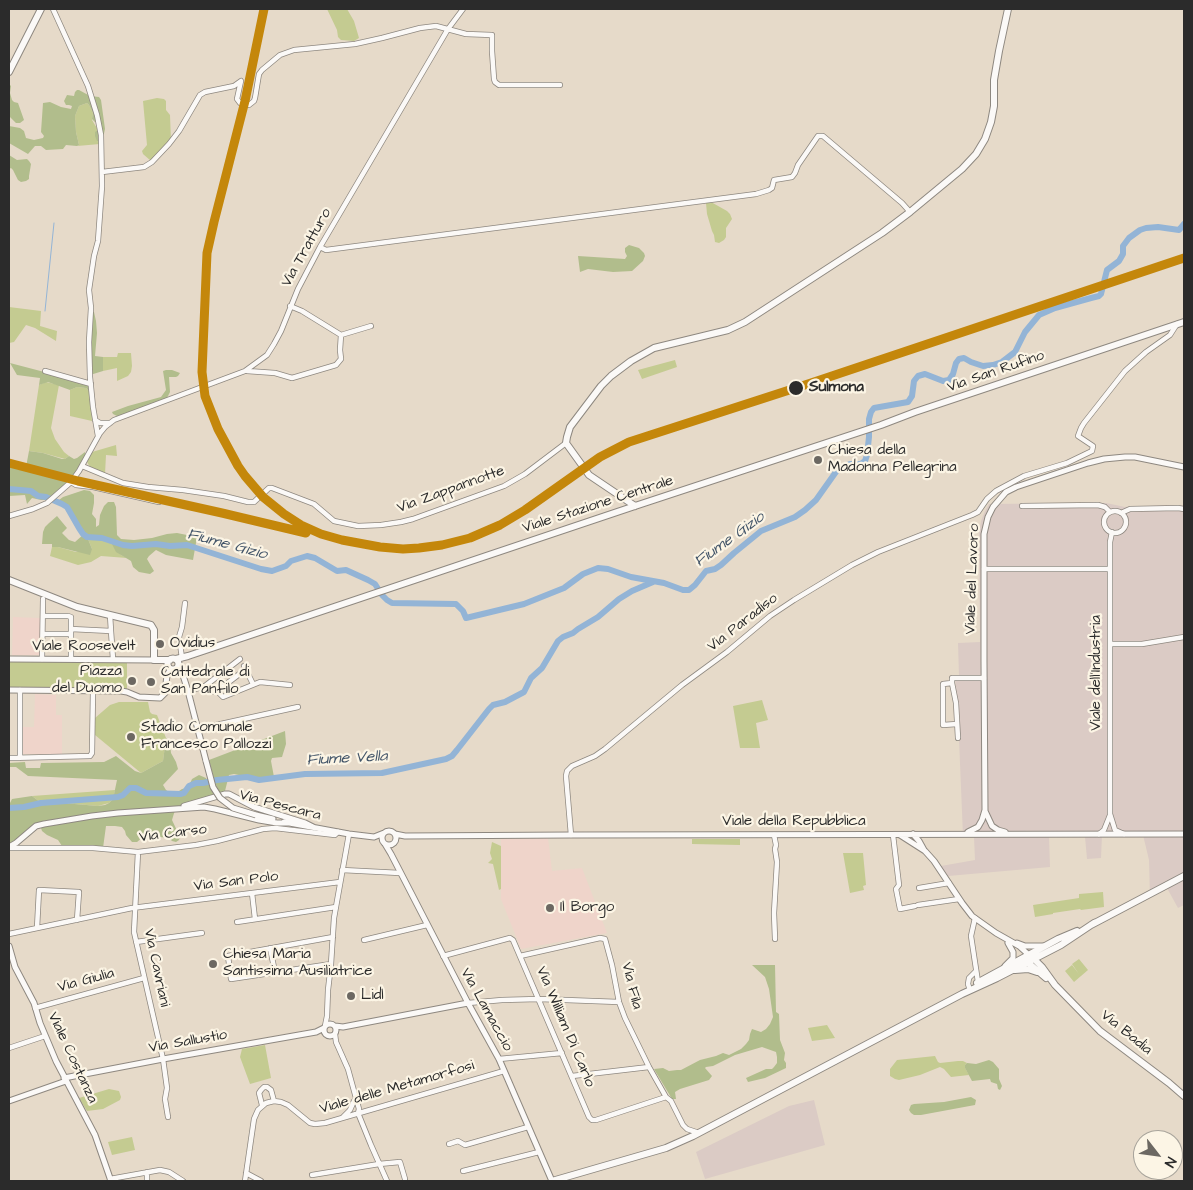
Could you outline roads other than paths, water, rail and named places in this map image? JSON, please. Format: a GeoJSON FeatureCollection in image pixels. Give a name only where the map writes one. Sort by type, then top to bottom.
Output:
{"type":"FeatureCollection","features":[{"type":"Feature","properties":{"kind":"main road"},"geometry":{"type":"LineString","coordinates":[[9,72],[41,9]]}},
{"type":"Feature","properties":{"kind":"main road"},"geometry":{"type":"LineString","coordinates":[[635,506],[589,475],[566,443],[566,436],[570,427],[601,386],[631,361],[654,348],[728,330],[745,322],[882,233],[962,169],[976,154],[991,122],[994,106],[994,80],[1008,9]]}},
{"type":"Feature","properties":{"kind":"main road","name":"Via San Rufino"},"geometry":{"type":"LineString","coordinates":[[817,446],[1181,323]]}},
{"type":"Feature","properties":{"kind":"main road","name":"Viale Stazione Centrale"},"geometry":{"type":"LineString","coordinates":[[176,663],[374,593],[817,446]]}},
{"type":"Feature","properties":{"kind":"main road"},"geometry":{"type":"LineString","coordinates":[[9,580],[70,605],[149,624],[153,627],[154,632],[156,660]]}},
{"type":"Feature","properties":{"kind":"main road","name":"Viale Roosevelt"},"geometry":{"type":"LineString","coordinates":[[156,660],[176,663]]}},
{"type":"Feature","properties":{"kind":"main road"},"geometry":{"type":"LineString","coordinates":[[970,989],[994,973],[1048,948],[1058,939],[1094,924],[1184,876]]}},
{"type":"Feature","properties":{"kind":"main road"},"geometry":{"type":"LineString","coordinates":[[1042,967],[1048,948]]}},
{"type":"Feature","properties":{"kind":"main road"},"geometry":{"type":"LineString","coordinates":[[552,1181],[666,1148],[699,1133],[970,989],[1009,972],[1028,958]]}},
{"type":"Feature","properties":{"kind":"main road","name":"Via Badia"},"geometry":{"type":"LineString","coordinates":[[1028,958],[1042,967],[1055,985]]}},
{"type":"Feature","properties":{"kind":"main road","name":"Via Badia"},"geometry":{"type":"LineString","coordinates":[[1028,958],[1100,1031],[1184,1096]]}},
{"type":"Feature","properties":{"kind":"main road","name":"Via Badia"},"geometry":{"type":"LineString","coordinates":[[1009,972],[1028,969],[1043,975]]}},
{"type":"Feature","properties":{"kind":"street"},"geometry":{"type":"LineString","coordinates":[[53,9],[88,86],[94,102],[101,135],[102,186],[98,242],[89,290],[91,308],[89,342],[91,384],[98,436]]}},
{"type":"Feature","properties":{"kind":"street","name":"Via Tratturo"},"geometry":{"type":"LineString","coordinates":[[9,516],[33,509],[51,499],[71,482],[98,436],[110,423],[128,414],[245,371],[267,355],[281,330],[290,306],[320,247],[448,30],[463,9]]}},
{"type":"Feature","properties":{"kind":"street"},"geometry":{"type":"LineString","coordinates":[[102,172],[144,167],[152,162],[174,138],[200,96],[205,92],[234,86],[241,81],[237,99],[240,103],[250,104],[254,102],[259,74],[262,70],[280,55],[294,50],[354,44],[436,26],[466,34],[492,35],[494,79],[499,85],[560,85]]}},
{"type":"Feature","properties":{"kind":"street"},"geometry":{"type":"LineString","coordinates":[[320,247],[326,250],[756,194],[772,188],[774,180],[792,177],[818,136],[823,136],[902,203],[910,212]]}},
{"type":"Feature","properties":{"kind":"street"},"geometry":{"type":"LineString","coordinates":[[290,306],[302,311],[341,335],[371,326]]}},
{"type":"Feature","properties":{"kind":"street","name":"Via Paradiso"},"geometry":{"type":"LineString","coordinates":[[571,835],[566,776],[567,771],[572,766],[605,749],[682,685],[727,652],[770,616],[794,600],[852,565],[878,552],[978,512],[987,499],[1003,486],[1024,476],[1067,463],[1092,451],[1093,446],[1078,436],[1084,423],[1124,371],[1170,335],[1181,323]]}},
{"type":"Feature","properties":{"kind":"street"},"geometry":{"type":"LineString","coordinates":[[245,371],[275,373],[292,378],[336,365],[341,359],[341,335]]}},
{"type":"Feature","properties":{"kind":"street"},"geometry":{"type":"LineString","coordinates":[[257,371],[258,363]]}},
{"type":"Feature","properties":{"kind":"street"},"geometry":{"type":"LineString","coordinates":[[45,371],[91,384]]}},
{"type":"Feature","properties":{"kind":"street"},"geometry":{"type":"LineString","coordinates":[[95,420],[110,423]]}},
{"type":"Feature","properties":{"kind":"street","name":"Via Zappannotte"},"geometry":{"type":"LineString","coordinates":[[82,466],[123,483],[224,496],[248,502],[254,502],[272,488],[314,504],[334,521],[358,526],[381,525],[401,522],[504,486],[525,474],[566,443]]}},
{"type":"Feature","properties":{"kind":"street","name":"Viale del Lavoro"},"geometry":{"type":"LineString","coordinates":[[985,810],[984,534],[988,517],[993,507],[1006,492],[1016,487],[1088,463],[1114,458],[1135,457],[1184,468]]}},
{"type":"Feature","properties":{"kind":"street"},"geometry":{"type":"LineString","coordinates":[[71,482],[76,485],[158,502]]}},
{"type":"Feature","properties":{"kind":"street"},"geometry":{"type":"LineString","coordinates":[[1003,486],[1006,492]]}},
{"type":"Feature","properties":{"kind":"street"},"geometry":{"type":"LineString","coordinates":[[1022,506],[1098,505],[1105,507],[1110,512]]}},
{"type":"Feature","properties":{"kind":"street"},"geometry":{"type":"LineString","coordinates":[[1121,513],[1130,509],[1184,508]]}},
{"type":"Feature","properties":{"kind":"street"},"geometry":{"type":"LineString","coordinates":[[1117,511],[1121,513],[1126,519],[1125,527],[1119,532],[1107,530],[1104,523],[1105,518],[1110,512],[1117,511]]}},
{"type":"Feature","properties":{"kind":"street","name":"Viale dell'Industria"},"geometry":{"type":"LineString","coordinates":[[1112,532],[1110,542],[1110,814],[1113,825]]}},
{"type":"Feature","properties":{"kind":"street"},"geometry":{"type":"LineString","coordinates":[[984,569],[1110,569]]}},
{"type":"Feature","properties":{"kind":"street"},"geometry":{"type":"LineString","coordinates":[[42,659],[43,598]]}},
{"type":"Feature","properties":{"kind":"street"},"geometry":{"type":"LineString","coordinates":[[9,690],[125,692],[137,697],[162,698],[165,693],[168,673],[176,663],[185,603]]}},
{"type":"Feature","properties":{"kind":"street"},"geometry":{"type":"LineString","coordinates":[[110,615],[113,659]]}},
{"type":"Feature","properties":{"kind":"street"},"geometry":{"type":"LineString","coordinates":[[43,616],[70,616],[71,659]]}},
{"type":"Feature","properties":{"kind":"street"},"geometry":{"type":"LineString","coordinates":[[42,634],[111,631]]}},
{"type":"Feature","properties":{"kind":"street"},"geometry":{"type":"LineString","coordinates":[[1110,644],[1142,644],[1184,637]]}},
{"type":"Feature","properties":{"kind":"street","name":"Viale Roosevelt"},"geometry":{"type":"LineString","coordinates":[[9,658],[156,660]]}},
{"type":"Feature","properties":{"kind":"street"},"geometry":{"type":"LineString","coordinates":[[188,691],[205,686],[240,659]]}},
{"type":"Feature","properties":{"kind":"street","name":"Via Pescara"},"geometry":{"type":"LineString","coordinates":[[176,663],[183,675],[188,691],[213,787],[220,798],[233,808],[256,815],[287,823],[374,837],[384,843]]}},
{"type":"Feature","properties":{"kind":"street"},"geometry":{"type":"LineString","coordinates":[[205,686],[208,692],[217,691],[245,667],[253,684]]}},
{"type":"Feature","properties":{"kind":"street"},"geometry":{"type":"LineString","coordinates":[[958,738],[952,678],[984,678]]}},
{"type":"Feature","properties":{"kind":"street"},"geometry":{"type":"LineString","coordinates":[[217,691],[223,697],[253,684],[263,682],[290,685]]}},
{"type":"Feature","properties":{"kind":"street"},"geometry":{"type":"LineString","coordinates":[[952,683],[943,684],[943,725],[957,724]]}},
{"type":"Feature","properties":{"kind":"street"},"geometry":{"type":"LineString","coordinates":[[20,690],[20,758]]}},
{"type":"Feature","properties":{"kind":"street"},"geometry":{"type":"LineString","coordinates":[[9,758],[91,755],[93,691]]}},
{"type":"Feature","properties":{"kind":"street"},"geometry":{"type":"LineString","coordinates":[[198,729],[298,707]]}},
{"type":"Feature","properties":{"kind":"street"},"geometry":{"type":"LineString","coordinates":[[177,809],[230,794],[254,806],[315,828]]}},
{"type":"Feature","properties":{"kind":"street"},"geometry":{"type":"LineString","coordinates":[[9,847],[36,826],[100,815],[210,808],[259,820],[287,823]]}},
{"type":"Feature","properties":{"kind":"street"},"geometry":{"type":"LineString","coordinates":[[960,834],[972,831],[978,827],[985,810]]}},
{"type":"Feature","properties":{"kind":"street"},"geometry":{"type":"LineString","coordinates":[[985,810],[992,826],[1011,834]]}},
{"type":"Feature","properties":{"kind":"street","name":"Viale dell'Industria"},"geometry":{"type":"LineString","coordinates":[[1099,834],[1104,830],[1110,814]]}},
{"type":"Feature","properties":{"kind":"street"},"geometry":{"type":"LineString","coordinates":[[982,820],[983,832],[986,834],[989,822]]}},
{"type":"Feature","properties":{"kind":"street"},"geometry":{"type":"LineString","coordinates":[[1107,823],[1110,834]]}},
{"type":"Feature","properties":{"kind":"street"},"geometry":{"type":"LineString","coordinates":[[1110,834],[1113,825]]}},
{"type":"Feature","properties":{"kind":"street"},"geometry":{"type":"LineString","coordinates":[[1113,825],[1115,830],[1124,834]]}},
{"type":"Feature","properties":{"kind":"street","name":"Via Carso"},"geometry":{"type":"LineString","coordinates":[[9,847],[93,848],[138,852],[196,845],[263,829],[275,828],[335,835],[338,832]]}},
{"type":"Feature","properties":{"kind":"street"},"geometry":{"type":"LineString","coordinates":[[391,854],[391,848],[394,843],[396,837],[395,834],[390,831],[384,833],[382,838],[384,843],[390,846],[394,843]]}},
{"type":"Feature","properties":{"kind":"street","name":"Via Pescara"},"geometry":{"type":"LineString","coordinates":[[374,837],[384,833]]}},
{"type":"Feature","properties":{"kind":"street"},"geometry":{"type":"LineString","coordinates":[[349,834],[336,907],[327,1016],[324,1031],[468,1004],[502,1000],[539,999],[619,1002]]}},
{"type":"Feature","properties":{"kind":"street","name":"Viale della Repubblica"},"geometry":{"type":"LineString","coordinates":[[395,834],[405,836],[1184,834]]}},
{"type":"Feature","properties":{"kind":"street"},"geometry":{"type":"LineString","coordinates":[[900,834],[918,844]]}},
{"type":"Feature","properties":{"kind":"street"},"geometry":{"type":"LineString","coordinates":[[913,834],[912,839],[934,861],[967,911],[1009,942],[1019,946],[1028,958]]}},
{"type":"Feature","properties":{"kind":"street"},"geometry":{"type":"LineString","coordinates":[[918,844],[928,834]]}},
{"type":"Feature","properties":{"kind":"street"},"geometry":{"type":"LineString","coordinates":[[774,835],[777,862],[774,913],[775,939]]}},
{"type":"Feature","properties":{"kind":"street"},"geometry":{"type":"LineString","coordinates":[[893,835],[899,885],[896,889],[900,909],[959,899]]}},
{"type":"Feature","properties":{"kind":"street","name":"Viale della Repubblica"},"geometry":{"type":"LineString","coordinates":[[394,843],[405,836]]}},
{"type":"Feature","properties":{"kind":"street","name":"Via Lamaccio"},"geometry":{"type":"LineString","coordinates":[[384,843],[468,1004],[499,1058],[552,1181]]}},
{"type":"Feature","properties":{"kind":"street","name":"Via Cavriani"},"geometry":{"type":"LineString","coordinates":[[138,852],[134,932],[163,1059],[168,1117]]}},
{"type":"Feature","properties":{"kind":"street"},"geometry":{"type":"LineString","coordinates":[[342,870],[400,873]]}},
{"type":"Feature","properties":{"kind":"street","name":"Via San Polo"},"geometry":{"type":"LineString","coordinates":[[9,934],[135,908],[340,882]]}},
{"type":"Feature","properties":{"kind":"street"},"geometry":{"type":"LineString","coordinates":[[919,888],[949,883]]}},
{"type":"Feature","properties":{"kind":"street"},"geometry":{"type":"LineString","coordinates":[[37,928],[38,890],[79,892],[77,920]]}},
{"type":"Feature","properties":{"kind":"street"},"geometry":{"type":"LineString","coordinates":[[252,893],[255,919]]}},
{"type":"Feature","properties":{"kind":"street"},"geometry":{"type":"LineString","coordinates":[[237,922],[336,907]]}},
{"type":"Feature","properties":{"kind":"street"},"geometry":{"type":"LineString","coordinates":[[974,918],[971,936],[978,982]]}},
{"type":"Feature","properties":{"kind":"street"},"geometry":{"type":"LineString","coordinates":[[364,940],[427,925]]}},
{"type":"Feature","properties":{"kind":"street"},"geometry":{"type":"LineString","coordinates":[[136,942],[202,933]]}},
{"type":"Feature","properties":{"kind":"street"},"geometry":{"type":"LineString","coordinates":[[331,964],[231,979],[228,956],[333,937]]}},
{"type":"Feature","properties":{"kind":"street","name":"Via William Di Carlo"},"geometry":{"type":"LineString","coordinates":[[443,956],[510,938],[513,940],[589,1117],[592,1120],[666,1097]]}},
{"type":"Feature","properties":{"kind":"street","name":"Via Fila"},"geometry":{"type":"LineString","coordinates":[[520,956],[603,938],[606,941],[619,1002],[649,1067],[687,1129],[699,1133]]}},
{"type":"Feature","properties":{"kind":"street"},"geometry":{"type":"LineString","coordinates":[[1009,942],[1025,946],[1048,948]]}},
{"type":"Feature","properties":{"kind":"street"},"geometry":{"type":"LineString","coordinates":[[994,973],[1013,958],[1009,942]]}},
{"type":"Feature","properties":{"kind":"street","name":"Viale Costanza"},"geometry":{"type":"LineString","coordinates":[[9,946],[15,967],[35,1008],[45,1036],[65,1080],[95,1135],[111,1180]]}},
{"type":"Feature","properties":{"kind":"street"},"geometry":{"type":"LineString","coordinates":[[270,948],[275,972]]}},
{"type":"Feature","properties":{"kind":"street"},"geometry":{"type":"LineString","coordinates":[[970,989],[968,984],[969,978],[976,970]]}},
{"type":"Feature","properties":{"kind":"street","name":"Via Giulia"},"geometry":{"type":"LineString","coordinates":[[35,1008],[144,978]]}},
{"type":"Feature","properties":{"kind":"street"},"geometry":{"type":"LineString","coordinates":[[327,1016],[348,1069],[358,1114],[387,1181]]}},
{"type":"Feature","properties":{"kind":"street","name":"Via Sallustio"},"geometry":{"type":"LineString","coordinates":[[9,1101],[65,1080],[163,1059],[316,1032],[332,1031],[328,1024],[316,1032]]}},
{"type":"Feature","properties":{"kind":"street"},"geometry":{"type":"LineString","coordinates":[[9,1048],[45,1036]]}},
{"type":"Feature","properties":{"kind":"street"},"geometry":{"type":"LineString","coordinates":[[499,1058],[562,1054]]}},
{"type":"Feature","properties":{"kind":"street"},"geometry":{"type":"LineString","coordinates":[[572,1076],[649,1067]]}},
{"type":"Feature","properties":{"kind":"street","name":"Viale delle Metamorfosi"},"geometry":{"type":"LineString","coordinates":[[262,1105],[259,1093],[264,1087],[267,1087],[270,1088],[274,1101],[284,1103],[310,1123],[325,1123],[504,1071]]}},
{"type":"Feature","properties":{"kind":"street"},"geometry":{"type":"LineString","coordinates":[[354,1098],[362,1106],[371,1110]]}},
{"type":"Feature","properties":{"kind":"street"},"geometry":{"type":"LineString","coordinates":[[338,1119],[346,1114],[354,1098]]}},
{"type":"Feature","properties":{"kind":"street"},"geometry":{"type":"LineString","coordinates":[[244,1181],[254,1119],[262,1105],[274,1101]]}},
{"type":"Feature","properties":{"kind":"street"},"geometry":{"type":"LineString","coordinates":[[449,1144],[458,1141],[464,1145],[528,1127]]}},
{"type":"Feature","properties":{"kind":"street"},"geometry":{"type":"LineString","coordinates":[[463,1171],[539,1152]]}},
{"type":"Feature","properties":{"kind":"street"},"geometry":{"type":"LineString","coordinates":[[312,1175],[400,1162],[405,1179]]}},
{"type":"Feature","properties":{"kind":"street"},"geometry":{"type":"LineString","coordinates":[[111,1180],[160,1170],[169,1172],[183,1181]]}},
{"type":"Feature","properties":{"kind":"street"},"geometry":{"type":"LineString","coordinates":[[147,1172],[147,1181]]}},
{"type":"Feature","properties":{"kind":"street"},"geometry":{"type":"LineString","coordinates":[[246,1173],[260,1181]]}},
{"type":"Feature","properties":{"kind":"waterway"},"geometry":{"type":"LineString","coordinates":[[45,311],[54,223]]}},
{"type":"Feature","properties":{"kind":"waterway","name":"Fiume Gizio"},"geometry":{"type":"LineString","coordinates":[[9,489],[31,491],[38,496],[46,497],[67,507],[79,528],[87,537],[102,538],[132,546],[156,544],[170,546],[187,545],[272,571],[286,566],[291,561],[307,556],[315,558],[337,571],[346,570],[368,580],[375,584],[382,595],[392,603],[456,604],[463,611],[466,618],[524,604],[564,588],[583,574],[598,568],[689,590],[706,571],[721,565],[761,531],[795,517],[805,510],[816,500],[838,469],[850,464],[861,464],[865,461],[869,437],[869,419],[874,408],[908,402],[912,396],[914,381],[918,376],[925,374],[943,381],[949,380],[959,359],[964,358],[983,366],[1002,362],[1015,352],[1025,332],[1039,315],[1055,308],[1099,296],[1107,270],[1119,261],[1123,254],[1123,246],[1129,238],[1146,228],[1158,227],[1179,230],[1184,224]]}},
{"type":"Feature","properties":{"kind":"waterway","name":"Fiume Vella"},"geometry":{"type":"LineString","coordinates":[[9,808],[41,803],[118,797],[130,788],[136,788],[146,793],[181,794],[189,786],[196,783],[247,777],[259,780],[305,774],[382,773],[446,759],[452,756],[493,705],[505,702],[524,692],[531,678],[542,668],[558,641],[598,617],[619,599],[653,582]]}},
{"type":"Feature","properties":{"kind":"place","name":"Sulmona"},"geometry":{"type":"Point","coordinates":[796,388]}},
{"type":"Feature","properties":{"kind":"place","name":"Chiesa della Madonna Pellegrina"},"geometry":{"type":"Point","coordinates":[818,460]}},
{"type":"Feature","properties":{"kind":"place","name":"Ovidius"},"geometry":{"type":"Point","coordinates":[160,644]}},
{"type":"Feature","properties":{"kind":"place","name":"Piazza del Duomo"},"geometry":{"type":"Point","coordinates":[132,681]}},
{"type":"Feature","properties":{"kind":"place","name":"Cattedrale di San Panfilo"},"geometry":{"type":"Point","coordinates":[151,682]}},
{"type":"Feature","properties":{"kind":"place","name":"Stadio Comunale Francesco Pallozzi"},"geometry":{"type":"Point","coordinates":[131,737]}},
{"type":"Feature","properties":{"kind":"place","name":"Il Borgo"},"geometry":{"type":"Point","coordinates":[550,908]}},
{"type":"Feature","properties":{"kind":"place","name":"Chiesa Maria Santissima Ausiliatrice"},"geometry":{"type":"Point","coordinates":[213,964]}},
{"type":"Feature","properties":{"kind":"place","name":"Lidl"},"geometry":{"type":"Point","coordinates":[351,996]}}]}
